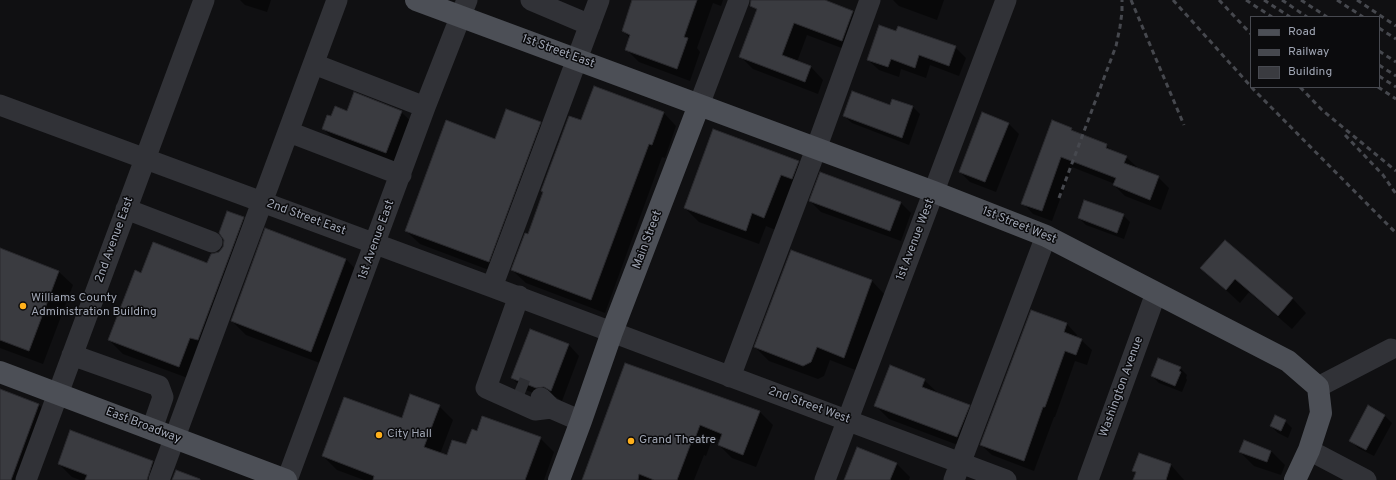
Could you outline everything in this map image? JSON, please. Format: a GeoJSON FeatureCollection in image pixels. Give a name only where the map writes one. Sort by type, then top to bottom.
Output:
{"type":"FeatureCollection","features":[{"type":"Feature","properties":{"kind":"main road","name":"1st Street East"},"geometry":{"type":"LineString","coordinates":[[416,0],[464,8],[577,59],[699,105]]}},
{"type":"Feature","properties":{"kind":"main road","name":"1st Street West"},"geometry":{"type":"LineString","coordinates":[[699,105],[934,192],[1046,236],[1288,362],[1318,387]]}},
{"type":"Feature","properties":{"kind":"main road","name":"Main Street"},"geometry":{"type":"LineString","coordinates":[[559,480],[612,332],[699,105]]}},
{"type":"Feature","properties":{"kind":"main road","name":"East Broadway"},"geometry":{"type":"LineString","coordinates":[[0,372],[287,480]]}},
{"type":"Feature","properties":{"kind":"main road"},"geometry":{"type":"LineString","coordinates":[[1295,480],[1309,450],[1321,413],[1318,387]]}},
{"type":"Feature","properties":{"kind":"street","name":"2nd Avenue East"},"geometry":{"type":"LineString","coordinates":[[26,480],[204,0]]}},
{"type":"Feature","properties":{"kind":"street"},"geometry":{"type":"LineString","coordinates":[[159,480],[337,0]]}},
{"type":"Feature","properties":{"kind":"street"},"geometry":{"type":"LineString","coordinates":[[531,0],[590,25]]}},
{"type":"Feature","properties":{"kind":"street"},"geometry":{"type":"LineString","coordinates":[[492,286],[599,0]]}},
{"type":"Feature","properties":{"kind":"street","name":"Main Street"},"geometry":{"type":"LineString","coordinates":[[699,105],[739,0]]}},
{"type":"Feature","properties":{"kind":"street"},"geometry":{"type":"LineString","coordinates":[[730,377],[816,149],[870,0]]}},
{"type":"Feature","properties":{"kind":"street","name":"1st Avenue West"},"geometry":{"type":"LineString","coordinates":[[825,480],[1006,0]]}},
{"type":"Feature","properties":{"kind":"street","name":"1st Avenue East"},"geometry":{"type":"LineString","coordinates":[[287,480],[376,244],[425,107],[464,8]]}},
{"type":"Feature","properties":{"kind":"street"},"geometry":{"type":"LineString","coordinates":[[314,64],[425,107]]}},
{"type":"Feature","properties":{"kind":"street","name":"2nd Street East"},"geometry":{"type":"LineString","coordinates":[[0,105],[519,296],[612,332]]}},
{"type":"Feature","properties":{"kind":"street"},"geometry":{"type":"LineString","coordinates":[[289,132],[401,175]]}},
{"type":"Feature","properties":{"kind":"street"},"geometry":{"type":"LineString","coordinates":[[126,209],[212,242]]}},
{"type":"Feature","properties":{"kind":"street"},"geometry":{"type":"LineString","coordinates":[[957,471],[1046,236]]}},
{"type":"Feature","properties":{"kind":"street","name":"Washington Avenue"},"geometry":{"type":"LineString","coordinates":[[1088,480],[1156,293]]}},
{"type":"Feature","properties":{"kind":"street"},"geometry":{"type":"LineString","coordinates":[[519,296],[486,388],[535,410],[551,408]]}},
{"type":"Feature","properties":{"kind":"street","name":"2nd Street West"},"geometry":{"type":"LineString","coordinates":[[612,332],[847,421],[957,471],[1006,480]]}},
{"type":"Feature","properties":{"kind":"street"},"geometry":{"type":"LineString","coordinates":[[1318,387],[1391,349]]}},
{"type":"Feature","properties":{"kind":"street"},"geometry":{"type":"LineString","coordinates":[[72,355],[158,386],[163,397],[152,429]]}},
{"type":"Feature","properties":{"kind":"street"},"geometry":{"type":"LineString","coordinates":[[496,393],[507,383],[540,397],[551,408],[581,421]]}},
{"type":"Feature","properties":{"kind":"street"},"geometry":{"type":"LineString","coordinates":[[1309,450],[1366,480]]}},
{"type":"Feature","properties":{"kind":"building"},"geometry":{"type":"Polygon","coordinates":[[[632,0],[697,0],[684,37],[688,38],[677,69],[625,50],[630,35],[622,31],[632,0]]]}},
{"type":"Feature","properties":{"kind":"building"},"geometry":{"type":"Polygon","coordinates":[[[751,0],[825,0],[853,11],[842,41],[794,23],[782,55],[811,66],[805,82],[739,57],[757,9],[750,6],[751,0]]]}},
{"type":"Feature","properties":{"kind":"building"},"geometry":{"type":"Polygon","coordinates":[[[879,25],[896,31],[898,26],[956,46],[949,66],[919,55],[915,68],[891,59],[888,67],[867,60],[879,25]]]}},
{"type":"Feature","properties":{"kind":"building"},"geometry":{"type":"Polygon","coordinates":[[[594,86],[664,112],[652,145],[649,144],[591,300],[511,270],[525,233],[528,234],[543,192],[541,191],[569,116],[581,120],[594,86]]]}},
{"type":"Feature","properties":{"kind":"building"},"geometry":{"type":"Polygon","coordinates":[[[852,91],[890,105],[892,99],[913,106],[902,138],[843,116],[852,91]]]}},
{"type":"Feature","properties":{"kind":"building"},"geometry":{"type":"Polygon","coordinates":[[[354,92],[402,111],[386,153],[322,129],[327,115],[331,116],[335,106],[347,111],[354,92]]]}},
{"type":"Feature","properties":{"kind":"building"},"geometry":{"type":"Polygon","coordinates":[[[506,109],[541,122],[489,262],[405,231],[446,120],[495,139],[506,109]]]}},
{"type":"Feature","properties":{"kind":"building"},"geometry":{"type":"Polygon","coordinates":[[[982,112],[1009,123],[985,182],[959,172],[982,112]]]}},
{"type":"Feature","properties":{"kind":"building"},"geometry":{"type":"Polygon","coordinates":[[[1052,120],[1072,128],[1071,130],[1107,144],[1106,148],[1127,156],[1124,163],[1159,176],[1150,200],[1113,185],[1116,178],[1061,157],[1042,211],[1021,204],[1052,120]]]}},
{"type":"Feature","properties":{"kind":"building"},"geometry":{"type":"Polygon","coordinates":[[[713,129],[799,161],[792,179],[781,175],[764,218],[752,213],[746,231],[684,208],[713,129]]]}},
{"type":"Feature","properties":{"kind":"building"},"geometry":{"type":"Polygon","coordinates":[[[820,172],[901,202],[890,231],[809,201],[820,172]]]}},
{"type":"Feature","properties":{"kind":"building"},"geometry":{"type":"Polygon","coordinates":[[[1084,200],[1124,214],[1117,233],[1078,218],[1084,200]]]}},
{"type":"Feature","properties":{"kind":"building"},"geometry":{"type":"Polygon","coordinates":[[[227,211],[244,217],[198,340],[190,338],[179,367],[108,340],[135,270],[141,273],[153,242],[207,263],[211,254],[219,252],[223,247],[224,240],[219,233],[227,211]]]}},
{"type":"Feature","properties":{"kind":"building"},"geometry":{"type":"Polygon","coordinates":[[[265,228],[346,259],[311,352],[231,321],[265,228]]]}},
{"type":"Feature","properties":{"kind":"building"},"geometry":{"type":"Polygon","coordinates":[[[1225,240],[1293,298],[1278,316],[1235,279],[1226,290],[1200,268],[1225,240]]]}},
{"type":"Feature","properties":{"kind":"building","name":"Williams County Administration Building"},"geometry":{"type":"Polygon","coordinates":[[[0,248],[59,271],[29,351],[0,340],[0,248]]]}},
{"type":"Feature","properties":{"kind":"building"},"geometry":{"type":"Polygon","coordinates":[[[791,250],[872,280],[844,358],[817,347],[811,362],[803,366],[754,347],[791,250]]]}},
{"type":"Feature","properties":{"kind":"building"},"geometry":{"type":"Polygon","coordinates":[[[1031,310],[1067,323],[1064,332],[1082,339],[1076,355],[1065,351],[1024,461],[980,445],[1031,310]]]}},
{"type":"Feature","properties":{"kind":"building"},"geometry":{"type":"Polygon","coordinates":[[[530,329],[569,344],[551,391],[544,387],[536,388],[511,378],[530,329]]]}},
{"type":"Feature","properties":{"kind":"building"},"geometry":{"type":"Polygon","coordinates":[[[1158,358],[1181,367],[1179,371],[1181,372],[1175,386],[1151,376],[1158,358]]]}},
{"type":"Feature","properties":{"kind":"building"},"geometry":{"type":"Polygon","coordinates":[[[625,363],[760,411],[743,455],[718,445],[722,434],[700,425],[693,444],[691,443],[677,480],[654,480],[639,474],[638,480],[582,480],[625,363]]]}},
{"type":"Feature","properties":{"kind":"building"},"geometry":{"type":"Polygon","coordinates":[[[890,365],[925,379],[922,387],[970,405],[957,437],[874,406],[890,365]]]}},
{"type":"Feature","properties":{"kind":"building"},"geometry":{"type":"Polygon","coordinates":[[[0,389],[39,404],[11,480],[0,480],[0,389]]]}},
{"type":"Feature","properties":{"kind":"building"},"geometry":{"type":"Polygon","coordinates":[[[410,394],[440,405],[424,447],[447,455],[452,440],[466,444],[472,429],[477,431],[482,416],[541,437],[525,480],[373,480],[374,476],[322,456],[344,397],[402,418],[410,394]]]}},
{"type":"Feature","properties":{"kind":"building"},"geometry":{"type":"Polygon","coordinates":[[[1368,405],[1385,415],[1366,450],[1349,441],[1368,405]]]}},
{"type":"Feature","properties":{"kind":"building"},"geometry":{"type":"Polygon","coordinates":[[[1275,415],[1286,420],[1281,431],[1270,426],[1275,415]]]}},
{"type":"Feature","properties":{"kind":"building"},"geometry":{"type":"Polygon","coordinates":[[[70,430],[153,461],[147,480],[85,480],[87,475],[58,464],[70,430]]]}},
{"type":"Feature","properties":{"kind":"building"},"geometry":{"type":"Polygon","coordinates":[[[1244,440],[1271,451],[1267,462],[1239,452],[1244,440]]]}},
{"type":"Feature","properties":{"kind":"building"},"geometry":{"type":"Polygon","coordinates":[[[857,447],[897,463],[890,480],[844,480],[857,447]]]}},
{"type":"Feature","properties":{"kind":"building"},"geometry":{"type":"Polygon","coordinates":[[[1139,453],[1171,464],[1166,480],[1133,480],[1136,472],[1132,471],[1139,453]]]}},
{"type":"Feature","properties":{"kind":"building"},"geometry":{"type":"Polygon","coordinates":[[[176,470],[200,479],[200,480],[172,480],[176,470]]]}},
{"type":"Feature","properties":{"kind":"tunnel"},"geometry":{"type":"LineString","coordinates":[[516,387],[526,391]]}},
{"type":"Feature","properties":{"kind":"railway"},"geometry":{"type":"LineString","coordinates":[[1059,198],[1116,46],[1122,12],[1122,0]]}},
{"type":"Feature","properties":{"kind":"railway"},"geometry":{"type":"LineString","coordinates":[[1131,0],[1184,125]]}},
{"type":"Feature","properties":{"kind":"railway"},"geometry":{"type":"LineString","coordinates":[[1173,0],[1250,85]]}},
{"type":"Feature","properties":{"kind":"railway"},"geometry":{"type":"LineString","coordinates":[[1219,0],[1250,33]]}},
{"type":"Feature","properties":{"kind":"railway"},"geometry":{"type":"LineString","coordinates":[[1246,0],[1270,16]]}},
{"type":"Feature","properties":{"kind":"railway"},"geometry":{"type":"LineString","coordinates":[[1264,0],[1288,16]]}},
{"type":"Feature","properties":{"kind":"railway"},"geometry":{"type":"LineString","coordinates":[[1282,0],[1306,16]]}},
{"type":"Feature","properties":{"kind":"railway"},"geometry":{"type":"LineString","coordinates":[[1301,0],[1325,16]]}},
{"type":"Feature","properties":{"kind":"railway"},"geometry":{"type":"LineString","coordinates":[[1337,0],[1361,16]]}},
{"type":"Feature","properties":{"kind":"railway"},"geometry":{"type":"LineString","coordinates":[[1357,0],[1396,26]]}},
{"type":"Feature","properties":{"kind":"railway"},"geometry":{"type":"LineString","coordinates":[[1380,29],[1396,39]]}},
{"type":"Feature","properties":{"kind":"railway"},"geometry":{"type":"LineString","coordinates":[[1380,52],[1396,62]]}},
{"type":"Feature","properties":{"kind":"railway"},"geometry":{"type":"LineString","coordinates":[[1380,66],[1396,76]]}},
{"type":"Feature","properties":{"kind":"railway"},"geometry":{"type":"LineString","coordinates":[[1380,77],[1396,87]]}},
{"type":"Feature","properties":{"kind":"railway"},"geometry":{"type":"LineString","coordinates":[[1252,88],[1396,233]]}},
{"type":"Feature","properties":{"kind":"railway"},"geometry":{"type":"LineString","coordinates":[[1301,88],[1322,110],[1396,171]]}},
{"type":"Feature","properties":{"kind":"railway"},"geometry":{"type":"LineString","coordinates":[[1380,88],[1396,99]]}},
{"type":"Feature","properties":{"kind":"railway"},"geometry":{"type":"LineString","coordinates":[[1345,135],[1383,175],[1396,194]]}},
{"type":"Feature","properties":{"kind":"place","name":"Williams County Administration Building"},"geometry":{"type":"Point","coordinates":[23,306]}},
{"type":"Feature","properties":{"kind":"place","name":"City Hall"},"geometry":{"type":"Point","coordinates":[379,435]}},
{"type":"Feature","properties":{"kind":"place","name":"Grand Theatre"},"geometry":{"type":"Point","coordinates":[631,441]}}]}
